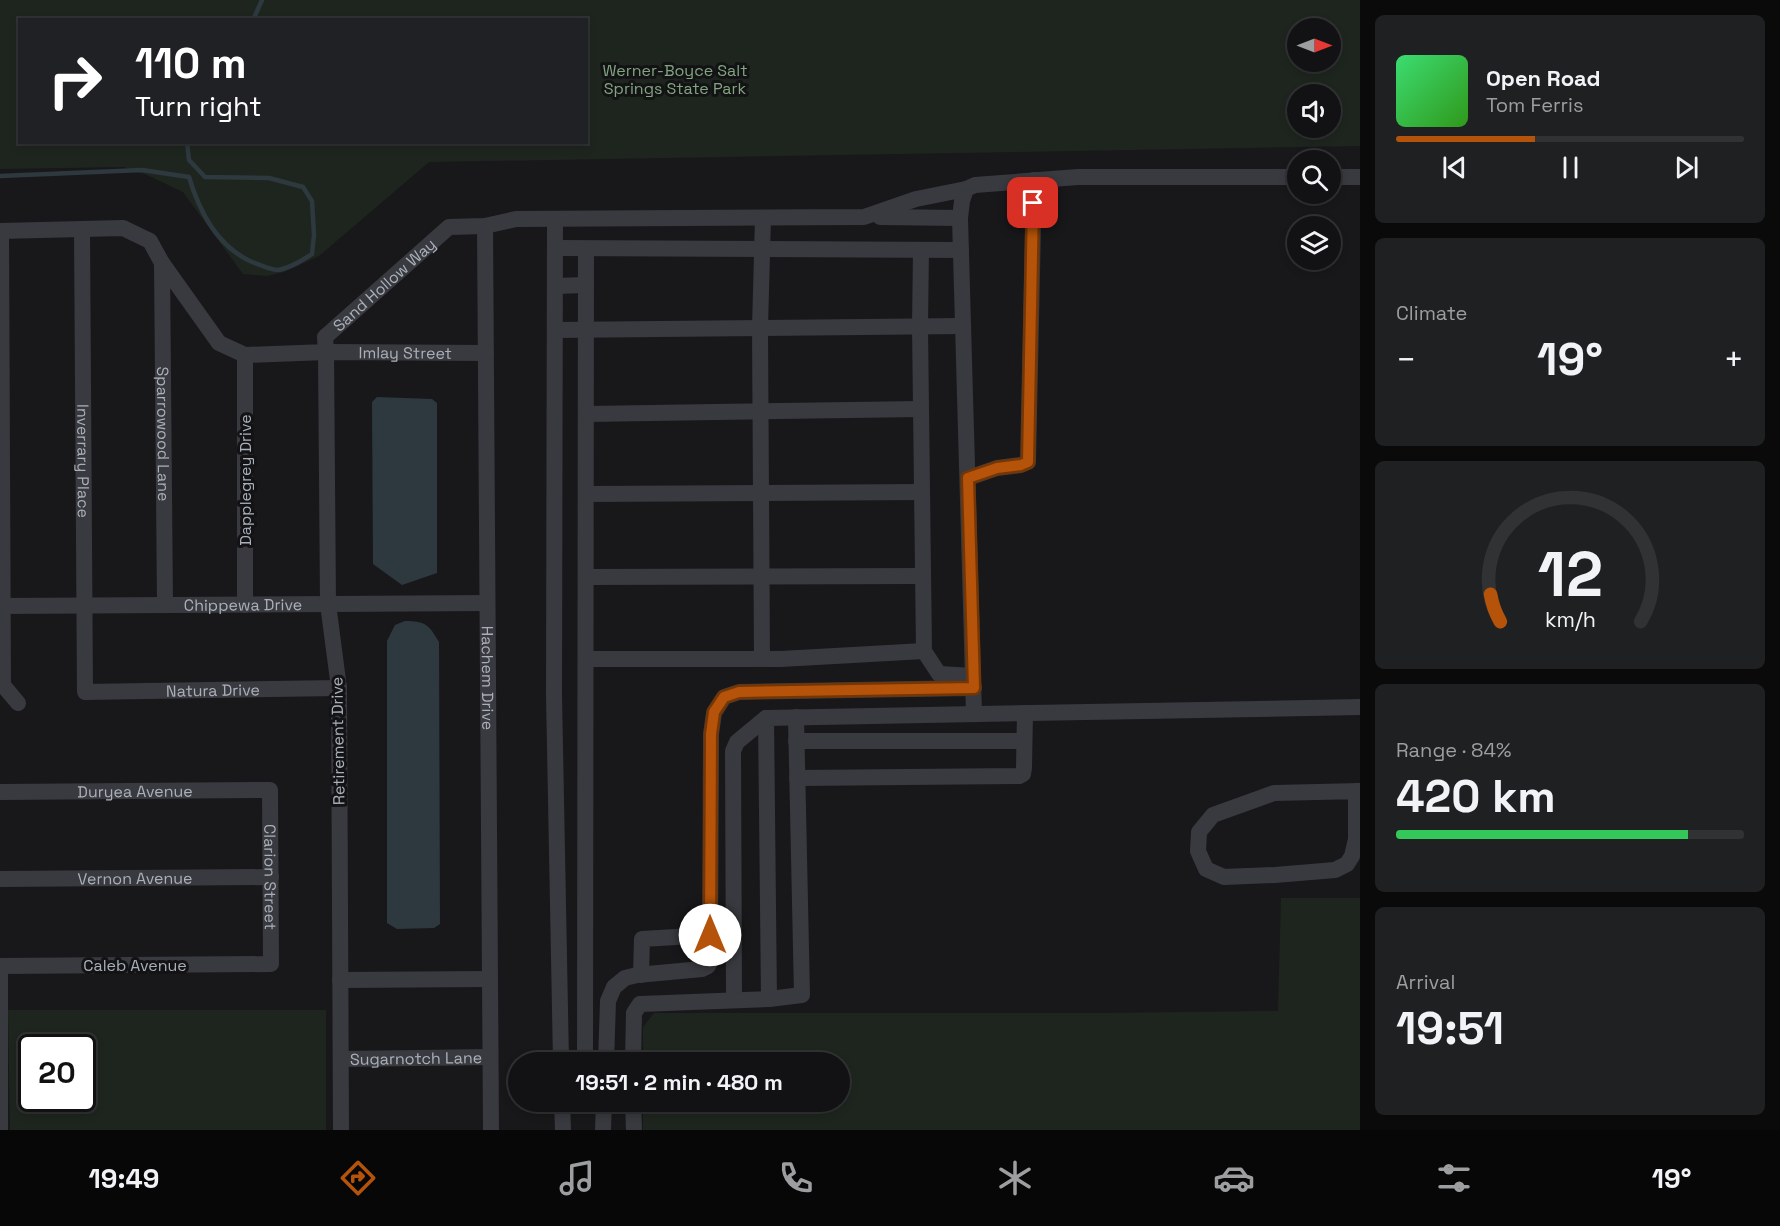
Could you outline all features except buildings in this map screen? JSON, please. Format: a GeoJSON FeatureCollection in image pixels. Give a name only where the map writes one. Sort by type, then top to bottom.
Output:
{"type":"FeatureCollection","features":[{"type":"Feature","properties":{"kind":"street"},"geometry":{"type":"LineString","coordinates":[[864,217],[916,199],[966,189],[975,185],[1078,177],[1287,177]]}},
{"type":"Feature","properties":{"kind":"street"},"geometry":{"type":"LineString","coordinates":[[1341,177],[1360,177]]}},
{"type":"Feature","properties":{"kind":"street"},"geometry":{"type":"LineString","coordinates":[[968,478],[997,468],[1028,462],[1034,180]]}},
{"type":"Feature","properties":{"kind":"street"},"geometry":{"type":"LineString","coordinates":[[966,189],[960,218],[974,714]]}},
{"type":"Feature","properties":{"kind":"street","name":"Sand Hollow Way"},"geometry":{"type":"LineString","coordinates":[[0,231],[123,228],[150,241],[162,262],[219,343],[245,355],[326,352],[325,337],[448,226],[485,226],[516,219],[914,216],[960,218]]}},
{"type":"Feature","properties":{"kind":"street"},"geometry":{"type":"LineString","coordinates":[[762,659],[760,328],[763,218]]}},
{"type":"Feature","properties":{"kind":"street"},"geometry":{"type":"LineString","coordinates":[[555,219],[554,695],[561,1052]]}},
{"type":"Feature","properties":{"kind":"street","name":"Hachem Drive"},"geometry":{"type":"LineString","coordinates":[[485,226],[491,1130]]}},
{"type":"Feature","properties":{"kind":"street","name":"Inverrary Place"},"geometry":{"type":"LineString","coordinates":[[82,230],[85,692]]}},
{"type":"Feature","properties":{"kind":"street"},"geometry":{"type":"LineString","coordinates":[[0,231],[2,685],[18,703]]}},
{"type":"Feature","properties":{"kind":"street"},"geometry":{"type":"LineString","coordinates":[[555,248],[961,250]]}},
{"type":"Feature","properties":{"kind":"street"},"geometry":{"type":"LineString","coordinates":[[585,1052],[586,249]]}},
{"type":"Feature","properties":{"kind":"street"},"geometry":{"type":"LineString","coordinates":[[921,250],[924,651],[939,674],[973,682]]}},
{"type":"Feature","properties":{"kind":"street","name":"Sparrowood Lane"},"geometry":{"type":"LineString","coordinates":[[162,262],[165,605]]}},
{"type":"Feature","properties":{"kind":"street"},"geometry":{"type":"LineString","coordinates":[[555,286],[586,285]]}},
{"type":"Feature","properties":{"kind":"street"},"geometry":{"type":"LineString","coordinates":[[555,330],[963,326]]}},
{"type":"Feature","properties":{"kind":"street","name":"Imlay Street"},"geometry":{"type":"LineString","coordinates":[[326,352],[486,353]]}},
{"type":"Feature","properties":{"kind":"street","name":"Retirement Drive"},"geometry":{"type":"LineString","coordinates":[[326,352],[328,604],[339,688],[341,1130]]}},
{"type":"Feature","properties":{"kind":"street","name":"Dapplegrey Drive"},"geometry":{"type":"LineString","coordinates":[[245,355],[246,605]]}},
{"type":"Feature","properties":{"kind":"street"},"geometry":{"type":"LineString","coordinates":[[586,414],[921,409]]}},
{"type":"Feature","properties":{"kind":"street"},"geometry":{"type":"LineString","coordinates":[[586,494],[922,492]]}},
{"type":"Feature","properties":{"kind":"street"},"geometry":{"type":"LineString","coordinates":[[586,577],[923,576]]}},
{"type":"Feature","properties":{"kind":"street","name":"Chippewa Drive"},"geometry":{"type":"LineString","coordinates":[[1,606],[487,603]]}},
{"type":"Feature","properties":{"kind":"street"},"geometry":{"type":"LineString","coordinates":[[586,659],[762,659],[924,651]]}},
{"type":"Feature","properties":{"kind":"street"},"geometry":{"type":"LineString","coordinates":[[606,1052],[608,1001],[614,987],[625,978],[702,969],[708,966],[710,961],[711,734],[714,712],[724,697],[739,692],[973,682]]}},
{"type":"Feature","properties":{"kind":"street","name":"Natura Drive"},"geometry":{"type":"LineString","coordinates":[[85,692],[339,688]]}},
{"type":"Feature","properties":{"kind":"street"},"geometry":{"type":"LineString","coordinates":[[734,1000],[733,751],[737,742],[766,718],[1360,707]]}},
{"type":"Feature","properties":{"kind":"street"},"geometry":{"type":"LineString","coordinates":[[797,778],[1019,776],[1023,774],[1024,768],[1024,713]]}},
{"type":"Feature","properties":{"kind":"street"},"geometry":{"type":"LineString","coordinates":[[633,1052],[634,1013],[640,1005],[769,999],[802,995],[796,717]]}},
{"type":"Feature","properties":{"kind":"street"},"geometry":{"type":"LineString","coordinates":[[766,718],[769,999]]}},
{"type":"Feature","properties":{"kind":"street"},"geometry":{"type":"LineString","coordinates":[[796,741],[1024,741]]}},
{"type":"Feature","properties":{"kind":"street","name":"Duryea Avenue"},"geometry":{"type":"LineString","coordinates":[[0,792],[270,790]]}},
{"type":"Feature","properties":{"kind":"street","name":"Clarion Street"},"geometry":{"type":"LineString","coordinates":[[270,790],[271,964]]}},
{"type":"Feature","properties":{"kind":"street"},"geometry":{"type":"LineString","coordinates":[[1358,791],[1356,839],[1352,856],[1347,864],[1335,870],[1224,877],[1206,869],[1198,851],[1199,832],[1213,815],[1274,793],[1358,791]]}},
{"type":"Feature","properties":{"kind":"street","name":"Vernon Avenue"},"geometry":{"type":"LineString","coordinates":[[0,879],[271,877]]}},
{"type":"Feature","properties":{"kind":"street"},"geometry":{"type":"LineString","coordinates":[[641,975],[642,939],[710,935]]}},
{"type":"Feature","properties":{"kind":"street","name":"Caleb Avenue"},"geometry":{"type":"LineString","coordinates":[[0,966],[271,964]]}},
{"type":"Feature","properties":{"kind":"street"},"geometry":{"type":"LineString","coordinates":[[0,966],[0,1130]]}},
{"type":"Feature","properties":{"kind":"street"},"geometry":{"type":"LineString","coordinates":[[340,980],[490,979]]}},
{"type":"Feature","properties":{"kind":"street","name":"Sugarnotch Lane"},"geometry":{"type":"LineString","coordinates":[[341,1059],[490,1057]]}},
{"type":"Feature","properties":{"kind":"street"},"geometry":{"type":"LineString","coordinates":[[562,1112],[563,1130]]}},
{"type":"Feature","properties":{"kind":"street"},"geometry":{"type":"LineString","coordinates":[[603,1130],[604,1112]]}},
{"type":"Feature","properties":{"kind":"street"},"geometry":{"type":"LineString","coordinates":[[633,1112],[634,1130]]}},
{"type":"Feature","properties":{"kind":"green space","name":"Werner-Boyce Salt Springs State Park"},"geometry":{"type":"Polygon","coordinates":[[[0,0],[1360,0],[1360,146],[429,162],[319,256],[284,272],[267,276],[243,274],[183,192],[124,167],[0,169],[0,0]]]}},
{"type":"Feature","properties":{"kind":"green space"},"geometry":{"type":"Polygon","coordinates":[[[1281,898],[1360,898],[1360,1130],[643,1130],[643,1112],[850,1112],[850,1052],[643,1052],[643,1027],[654,1013],[1278,1011],[1281,898]]]}},
{"type":"Feature","properties":{"kind":"green space"},"geometry":{"type":"Polygon","coordinates":[[[8,1010],[326,1010],[326,1130],[10,1130],[8,1010]]]}},
{"type":"Feature","properties":{"kind":"shaded area"},"geometry":{"type":"Polygon","coordinates":[[[377,397],[432,399],[437,403],[437,573],[402,585],[373,564],[372,402],[377,397]]]}},
{"type":"Feature","properties":{"kind":"shaded area"},"geometry":{"type":"Polygon","coordinates":[[[405,621],[426,625],[439,642],[440,924],[434,928],[397,929],[387,923],[387,641],[395,625],[405,621]]]}},
{"type":"Feature","properties":{"kind":"waterway"},"geometry":{"type":"LineString","coordinates":[[254,18],[262,0]]}},
{"type":"Feature","properties":{"kind":"waterway"},"geometry":{"type":"LineString","coordinates":[[0,176],[142,170],[189,177],[199,205],[214,230],[234,251],[246,259],[278,270],[300,262],[312,254],[314,235],[312,201],[303,187],[269,178],[205,177],[189,160],[187,144]]}},
{"type":"Feature","properties":{"kind":"route"},"geometry":{"type":"LineString","coordinates":[[710,935],[711,734],[714,712],[724,697],[739,692],[974,688],[968,478],[997,468],[1028,462],[1033,203]]}}]}
